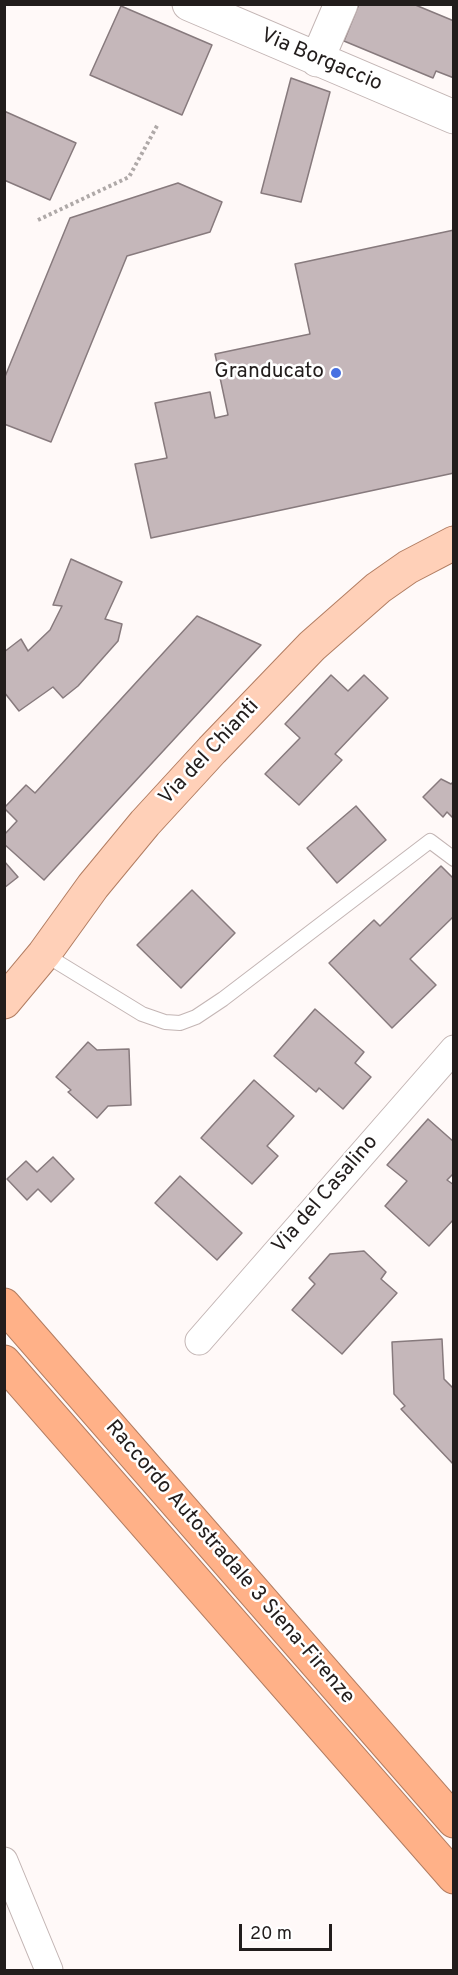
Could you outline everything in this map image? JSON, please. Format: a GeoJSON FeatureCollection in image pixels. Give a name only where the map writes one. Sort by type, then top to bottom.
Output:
{"type":"FeatureCollection","features":[{"type":"Feature","properties":{"kind":"highway","name":"Raccordo Autostradale 3 Siena-Firenze"},"geometry":{"type":"LineString","coordinates":[[4,1305],[453,1821]]}},
{"type":"Feature","properties":{"kind":"highway","name":"Raccordo Autostradale 3 Siena-Firenze"},"geometry":{"type":"LineString","coordinates":[[4,1362],[453,1877]]}},
{"type":"Feature","properties":{"kind":"main road","name":"Via Borgaccio"},"geometry":{"type":"LineString","coordinates":[[189,4],[453,117]]}},
{"type":"Feature","properties":{"kind":"main road"},"geometry":{"type":"LineString","coordinates":[[316,60],[341,4]]}},
{"type":"Feature","properties":{"kind":"main road","name":"Via del Chianti"},"geometry":{"type":"LineString","coordinates":[[4,1002],[44,954],[93,886],[156,810],[325,633],[386,582],[453,543]]}},
{"type":"Feature","properties":{"kind":"street","name":"Via del Casalino"},"geometry":{"type":"LineString","coordinates":[[199,1341],[453,1049]]}},
{"type":"Feature","properties":{"kind":"street"},"geometry":{"type":"LineString","coordinates":[[4,1861],[49,1971]]}},
{"type":"Feature","properties":{"kind":"lane"},"geometry":{"type":"LineString","coordinates":[[44,954],[142,1014],[165,1022],[180,1023],[196,1017],[223,999],[430,841],[453,859]]}},
{"type":"Feature","properties":{"kind":"path"},"geometry":{"type":"LineString","coordinates":[[38,220],[129,177],[158,124]]}},
{"type":"Feature","properties":{"kind":"building"},"geometry":{"type":"Polygon","coordinates":[[[359,4],[413,4],[454,21],[454,78],[436,71],[433,78],[344,41],[359,4]]]}},
{"type":"Feature","properties":{"kind":"building"},"geometry":{"type":"Polygon","coordinates":[[[121,6],[212,45],[182,115],[90,75],[121,6]]]}},
{"type":"Feature","properties":{"kind":"building"},"geometry":{"type":"Polygon","coordinates":[[[291,78],[330,92],[301,202],[261,193],[291,78]]]}},
{"type":"Feature","properties":{"kind":"building"},"geometry":{"type":"Polygon","coordinates":[[[4,111],[76,143],[50,200],[4,180],[4,111]]]}},
{"type":"Feature","properties":{"kind":"building"},"geometry":{"type":"Polygon","coordinates":[[[178,183],[222,202],[210,232],[127,256],[51,442],[4,424],[4,379],[70,218],[178,183]]]}},
{"type":"Feature","properties":{"kind":"building","name":"Granducato"},"geometry":{"type":"Polygon","coordinates":[[[454,230],[454,473],[151,538],[135,464],[167,458],[155,403],[210,392],[215,418],[228,415],[215,354],[310,334],[295,264],[454,230]]]}},
{"type":"Feature","properties":{"kind":"building"},"geometry":{"type":"Polygon","coordinates":[[[71,559],[122,582],[105,619],[122,624],[118,641],[78,686],[63,698],[53,687],[19,711],[4,692],[4,652],[21,639],[28,651],[50,630],[62,606],[53,605],[71,559]]]}},
{"type":"Feature","properties":{"kind":"building"},"geometry":{"type":"Polygon","coordinates":[[[197,616],[261,645],[44,880],[4,844],[4,835],[17,821],[4,808],[26,785],[35,793],[197,616]]]}},
{"type":"Feature","properties":{"kind":"building"},"geometry":{"type":"Polygon","coordinates":[[[331,675],[348,691],[364,675],[388,698],[335,754],[342,760],[299,805],[265,774],[300,738],[285,724],[331,675]]]}},
{"type":"Feature","properties":{"kind":"building"},"geometry":{"type":"Polygon","coordinates":[[[441,779],[451,784],[454,781],[454,819],[447,812],[443,817],[423,797],[441,779]]]}},
{"type":"Feature","properties":{"kind":"building"},"geometry":{"type":"Polygon","coordinates":[[[356,806],[386,840],[337,883],[307,848],[356,806]]]}},
{"type":"Feature","properties":{"kind":"building"},"geometry":{"type":"Polygon","coordinates":[[[4,861],[18,877],[4,888],[4,861]]]}},
{"type":"Feature","properties":{"kind":"building"},"geometry":{"type":"Polygon","coordinates":[[[441,866],[454,879],[454,916],[410,959],[436,985],[392,1028],[329,963],[374,920],[380,926],[441,866]]]}},
{"type":"Feature","properties":{"kind":"building"},"geometry":{"type":"Polygon","coordinates":[[[192,890],[235,933],[181,988],[137,945],[192,890]]]}},
{"type":"Feature","properties":{"kind":"building"},"geometry":{"type":"Polygon","coordinates":[[[315,1009],[364,1052],[355,1063],[371,1077],[343,1109],[319,1088],[316,1092],[274,1056],[315,1009]]]}},
{"type":"Feature","properties":{"kind":"building"},"geometry":{"type":"Polygon","coordinates":[[[88,1042],[97,1050],[129,1049],[131,1105],[108,1106],[97,1118],[68,1092],[71,1090],[56,1077],[88,1042]]]}},
{"type":"Feature","properties":{"kind":"building"},"geometry":{"type":"Polygon","coordinates":[[[254,1080],[294,1116],[267,1146],[278,1156],[252,1184],[201,1138],[254,1080]]]}},
{"type":"Feature","properties":{"kind":"building"},"geometry":{"type":"Polygon","coordinates":[[[428,1119],[454,1142],[454,1173],[447,1180],[454,1185],[454,1219],[429,1246],[385,1206],[407,1181],[387,1165],[428,1119]]]}},
{"type":"Feature","properties":{"kind":"building"},"geometry":{"type":"Polygon","coordinates":[[[53,1157],[74,1179],[51,1202],[38,1189],[27,1200],[7,1179],[26,1161],[37,1172],[53,1157]]]}},
{"type":"Feature","properties":{"kind":"building"},"geometry":{"type":"Polygon","coordinates":[[[180,1176],[242,1233],[217,1260],[155,1203],[180,1176]]]}},
{"type":"Feature","properties":{"kind":"building"},"geometry":{"type":"Polygon","coordinates":[[[364,1251],[386,1272],[381,1279],[397,1293],[342,1354],[292,1310],[315,1284],[309,1278],[330,1254],[364,1251]]]}},
{"type":"Feature","properties":{"kind":"building"},"geometry":{"type":"Polygon","coordinates":[[[442,1339],[444,1379],[454,1389],[454,1465],[401,1409],[405,1406],[394,1394],[392,1342],[442,1339]]]}},
{"type":"Feature","properties":{"kind":"place","name":"Granducato"},"geometry":{"type":"Point","coordinates":[336,373]}}]}
